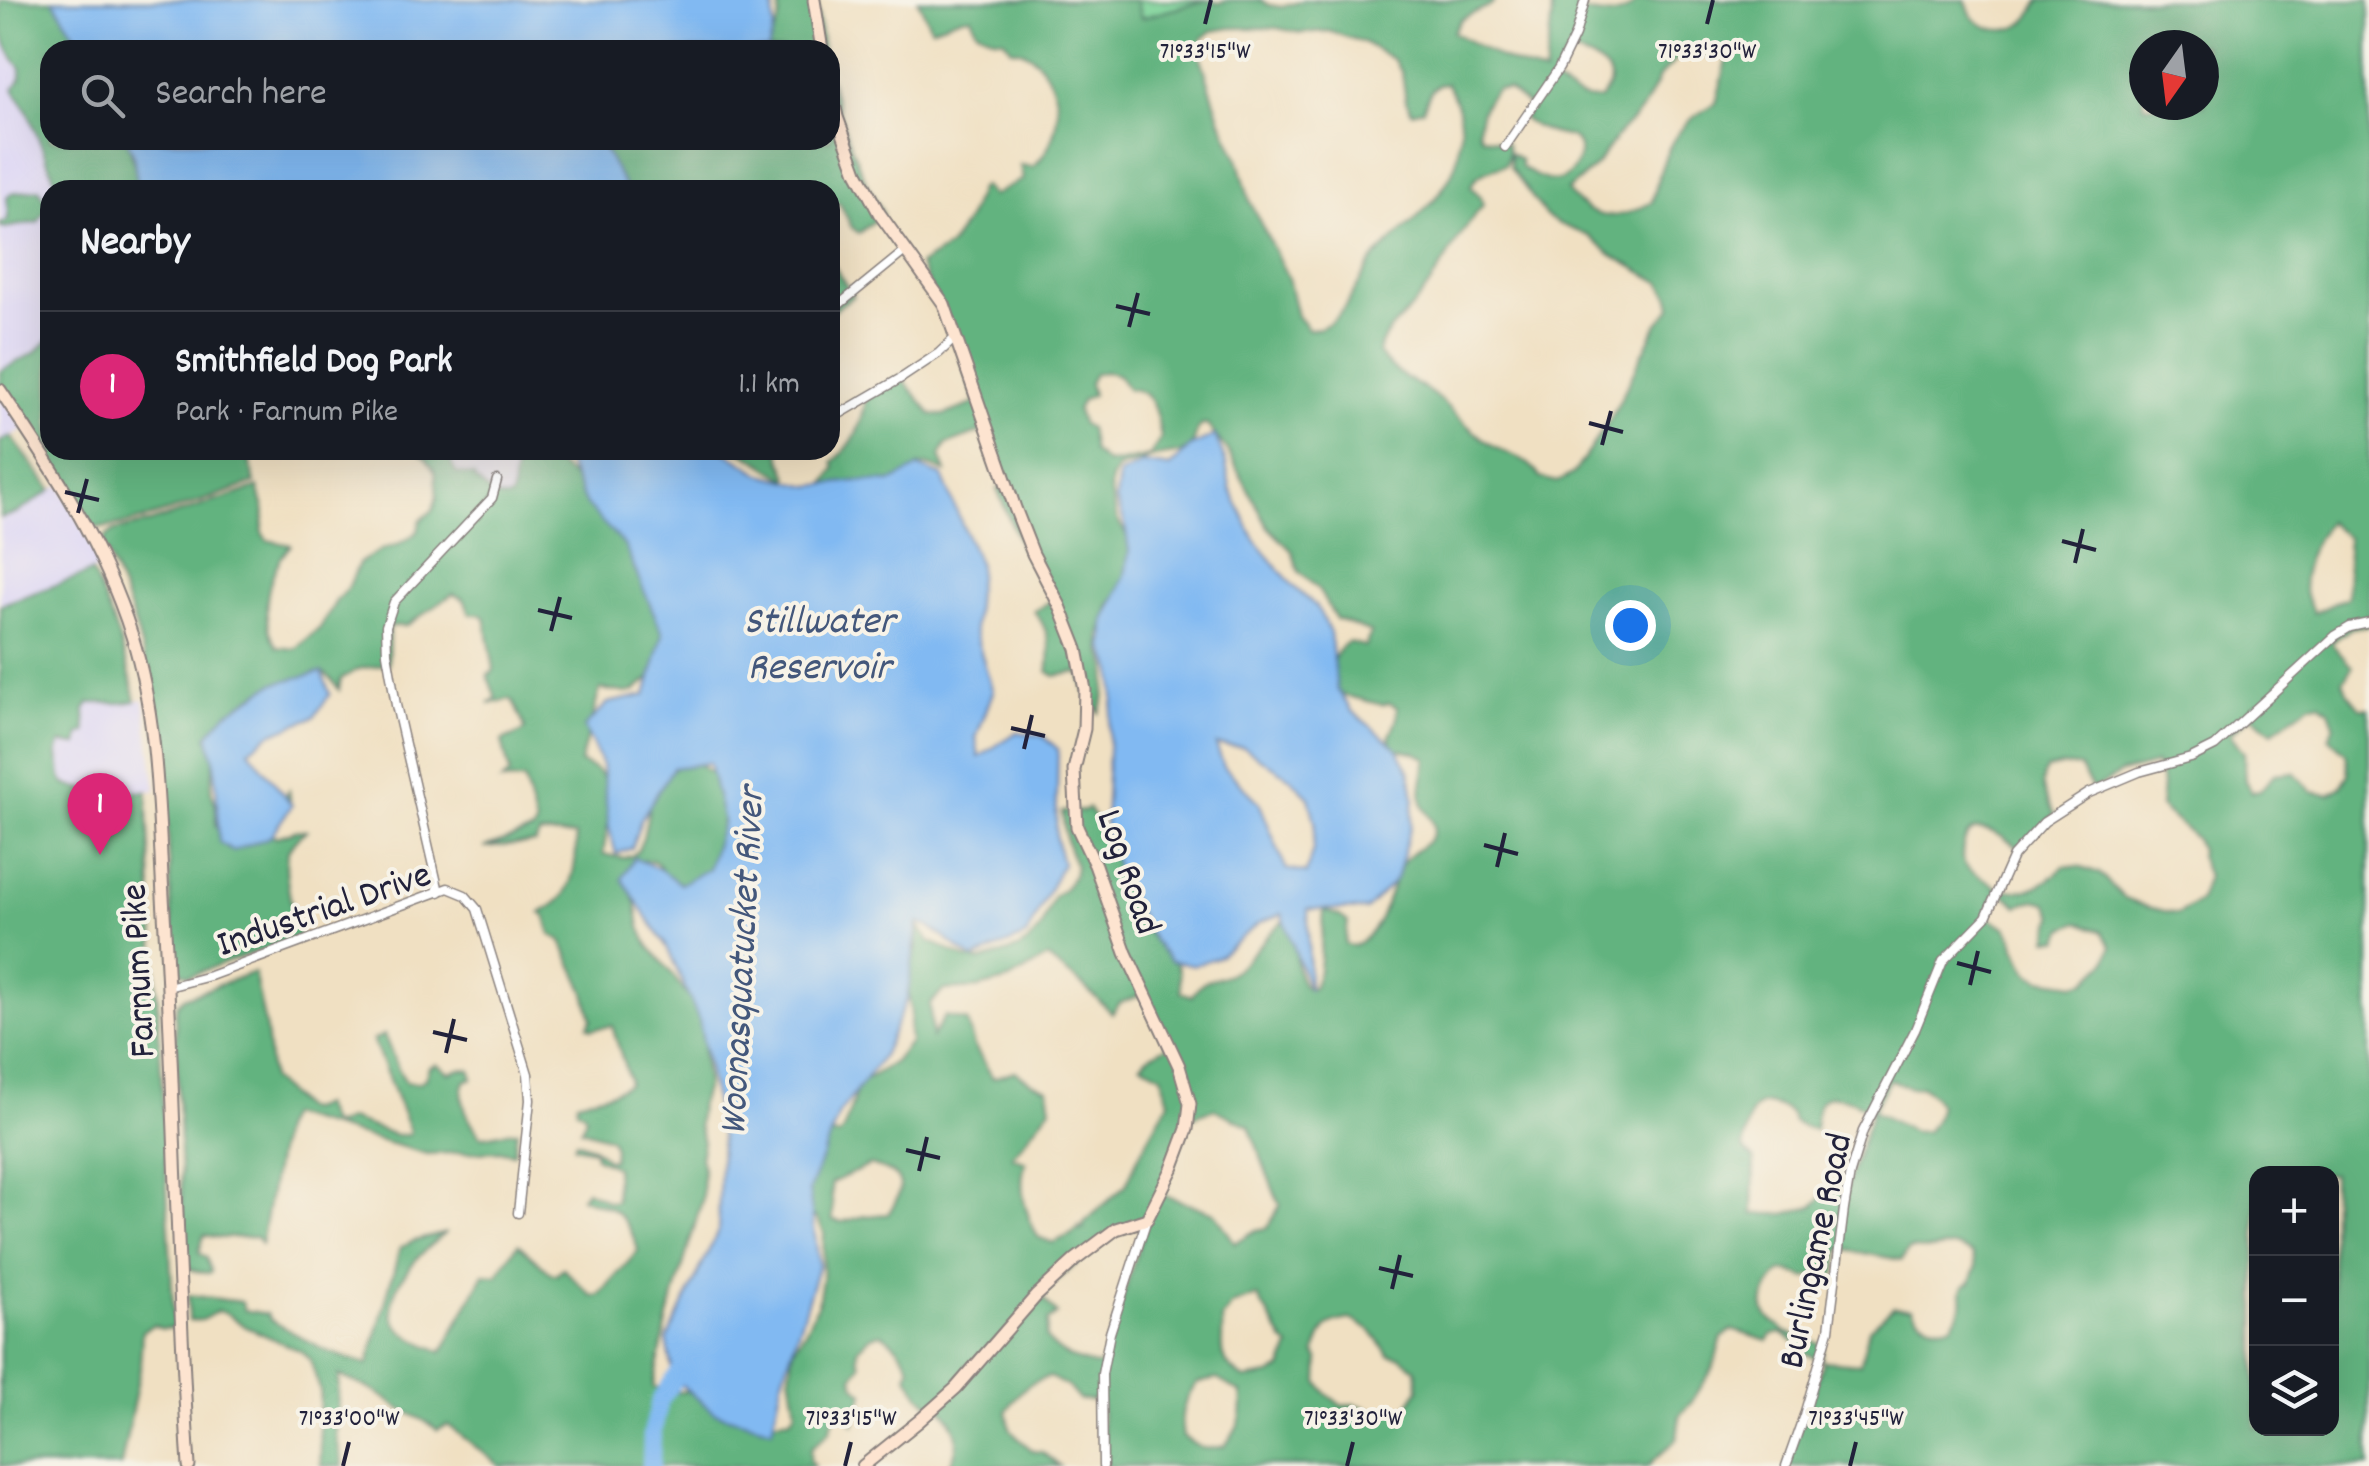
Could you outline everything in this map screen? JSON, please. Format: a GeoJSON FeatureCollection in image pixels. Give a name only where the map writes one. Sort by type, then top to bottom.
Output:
{"type":"FeatureCollection","features":[{"type":"Feature","properties":{"kind":"street"},"geometry":{"type":"LineString","coordinates":[[814,0],[820,40]]}},
{"type":"Feature","properties":{"kind":"street"},"geometry":{"type":"LineString","coordinates":[[1505,147],[1559,68],[1575,35],[1585,0]]}},
{"type":"Feature","properties":{"kind":"street","name":"Log Road"},"geometry":{"type":"LineString","coordinates":[[840,125],[857,172],[880,213],[944,304],[1015,508],[1077,649],[1085,690],[1084,730],[1074,770],[1076,827],[1126,953],[1179,1066],[1190,1104],[1184,1137],[1147,1218],[1110,1332],[1102,1374],[1103,1466]]}},
{"type":"Feature","properties":{"kind":"street"},"geometry":{"type":"LineString","coordinates":[[840,304],[905,251]]}},
{"type":"Feature","properties":{"kind":"street"},"geometry":{"type":"LineString","coordinates":[[840,414],[939,353],[956,337]]}},
{"type":"Feature","properties":{"kind":"street","name":"Farnum Pike"},"geometry":{"type":"LineString","coordinates":[[0,390],[40,450]]}},
{"type":"Feature","properties":{"kind":"street","name":"Farnum Pike"},"geometry":{"type":"LineString","coordinates":[[46,460],[106,565],[132,636],[154,743],[189,1466]]}},
{"type":"Feature","properties":{"kind":"street"},"geometry":{"type":"LineString","coordinates":[[438,892],[396,704],[386,626],[394,602],[492,498],[497,480]]}},
{"type":"Feature","properties":{"kind":"street","name":"Burlingame Road"},"geometry":{"type":"LineString","coordinates":[[1786,1466],[1829,1330],[1847,1192],[1863,1131],[1915,1030],[1943,962],[1986,917],[2013,856],[2044,822],[2089,793],[2216,746],[2335,636],[2350,627],[2369,623]]}},
{"type":"Feature","properties":{"kind":"street","name":"Industrial Drive"},"geometry":{"type":"LineString","coordinates":[[168,987],[210,976],[448,888],[464,894],[478,910],[528,1074],[530,1100],[518,1213]]}},
{"type":"Feature","properties":{"kind":"street"},"geometry":{"type":"LineString","coordinates":[[863,1466],[956,1388],[1036,1296],[1075,1260],[1116,1229],[1147,1218]]}},
{"type":"Feature","properties":{"kind":"shaded area"},"geometry":{"type":"Polygon","coordinates":[[[0,32],[13,60],[21,67],[16,91],[55,180],[40,180],[40,348],[0,371],[0,226],[38,222],[7,199],[8,220],[0,223],[0,32]]]}},
{"type":"Feature","properties":{"kind":"shaded area"},"geometry":{"type":"Polygon","coordinates":[[[0,391],[24,429],[1,442],[0,441],[0,391]]]}},
{"type":"Feature","properties":{"kind":"shaded area"},"geometry":{"type":"Polygon","coordinates":[[[450,460],[516,460],[511,498],[505,500],[475,480],[456,473],[450,460]]]}},
{"type":"Feature","properties":{"kind":"shaded area"},"geometry":{"type":"Polygon","coordinates":[[[60,485],[104,567],[0,605],[0,518],[17,513],[60,485]]]}},
{"type":"Feature","properties":{"kind":"shaded area"},"geometry":{"type":"Polygon","coordinates":[[[144,699],[156,790],[130,793],[64,783],[57,748],[60,742],[78,745],[80,734],[86,732],[85,710],[89,703],[144,699]]]}},
{"type":"Feature","properties":{"kind":"green space"},"geometry":{"type":"Polygon","coordinates":[[[0,0],[62,0],[93,40],[40,40],[40,142],[14,89],[21,78],[21,68],[3,36],[0,0]]]}},
{"type":"Feature","properties":{"kind":"green space"},"geometry":{"type":"Polygon","coordinates":[[[778,0],[816,0],[822,40],[770,40],[779,21],[778,0]]]}},
{"type":"Feature","properties":{"kind":"green space"},"geometry":{"type":"Polygon","coordinates":[[[918,0],[1136,0],[1141,18],[1206,0],[1260,0],[1282,7],[1305,0],[1492,0],[1491,5],[1461,19],[1453,32],[1500,58],[1544,75],[1552,6],[1539,0],[1585,0],[1583,12],[1606,15],[1620,14],[1638,0],[1965,0],[1971,15],[2000,30],[2023,24],[2041,0],[2369,0],[2369,625],[2351,628],[2331,643],[2352,667],[2343,681],[2347,692],[2360,708],[2369,708],[2369,1466],[1786,1466],[1824,1361],[1860,1364],[1869,1329],[1893,1307],[1912,1308],[1923,1321],[1935,1325],[1952,1325],[1962,1305],[1963,1289],[1971,1282],[1976,1268],[1972,1254],[1955,1247],[1909,1249],[1902,1260],[1840,1249],[1836,1275],[1815,1274],[1807,1278],[1781,1272],[1766,1295],[1766,1314],[1785,1332],[1824,1345],[1821,1361],[1800,1350],[1796,1342],[1781,1333],[1772,1335],[1768,1341],[1732,1330],[1722,1338],[1712,1370],[1680,1415],[1677,1439],[1648,1466],[1103,1466],[1101,1400],[1079,1400],[1068,1387],[1050,1377],[1024,1388],[1007,1411],[1016,1436],[1060,1466],[949,1466],[957,1441],[951,1420],[939,1406],[934,1408],[920,1395],[907,1375],[910,1368],[905,1357],[881,1333],[871,1336],[858,1349],[861,1364],[853,1378],[855,1386],[864,1393],[854,1424],[845,1412],[836,1411],[830,1431],[811,1448],[814,1466],[500,1466],[448,1425],[437,1430],[376,1392],[339,1375],[336,1435],[343,1466],[321,1466],[320,1391],[310,1359],[218,1311],[202,1320],[189,1321],[188,1295],[242,1302],[244,1310],[267,1314],[326,1351],[368,1365],[400,1248],[414,1241],[446,1233],[406,1272],[393,1298],[392,1311],[405,1333],[442,1352],[484,1274],[497,1275],[518,1244],[552,1274],[563,1268],[592,1296],[599,1295],[638,1251],[629,1228],[617,1213],[581,1197],[586,1190],[610,1202],[616,1201],[615,1167],[595,1157],[594,1150],[574,1146],[576,1141],[593,1147],[608,1160],[613,1159],[610,1138],[581,1129],[586,1117],[577,1109],[577,1101],[613,1092],[629,1080],[612,1026],[588,1026],[592,1019],[584,990],[561,940],[551,935],[541,913],[561,899],[569,886],[576,857],[575,836],[540,834],[535,843],[484,848],[533,831],[536,825],[524,780],[501,781],[510,774],[502,741],[525,728],[513,701],[489,704],[496,698],[488,677],[494,669],[485,617],[470,614],[464,599],[453,594],[406,626],[389,626],[388,664],[359,669],[341,679],[339,690],[328,676],[319,672],[293,685],[262,691],[210,732],[207,737],[215,751],[211,790],[220,834],[278,811],[289,790],[288,811],[270,832],[276,837],[306,831],[292,845],[286,863],[300,936],[189,976],[174,969],[166,803],[157,720],[135,627],[103,545],[105,537],[114,531],[258,487],[265,512],[262,533],[267,540],[291,545],[271,580],[268,622],[277,647],[295,649],[320,628],[349,586],[359,563],[418,531],[420,521],[433,510],[437,496],[435,472],[427,460],[450,460],[456,473],[474,476],[492,494],[506,499],[511,498],[516,460],[554,460],[649,566],[670,663],[634,691],[600,689],[580,763],[596,770],[606,787],[608,810],[603,854],[623,858],[638,850],[653,787],[678,765],[698,764],[714,775],[725,807],[718,860],[690,885],[673,881],[651,860],[638,862],[626,882],[648,945],[692,1002],[705,1035],[707,1084],[698,1125],[703,1142],[702,1200],[653,1386],[672,1393],[697,1393],[773,1421],[791,1418],[796,1411],[790,1374],[794,1348],[818,1303],[822,1279],[824,1233],[806,1206],[804,1195],[822,1136],[840,1135],[859,1084],[894,1062],[910,1042],[907,977],[920,928],[930,941],[967,959],[981,961],[1027,943],[1040,929],[1054,896],[1073,876],[1075,866],[1062,812],[1088,808],[1117,858],[1144,930],[1175,960],[1181,992],[1192,996],[1205,981],[1232,972],[1285,920],[1298,939],[1299,975],[1305,987],[1313,988],[1319,971],[1324,910],[1348,922],[1345,944],[1354,946],[1366,938],[1380,917],[1398,871],[1428,841],[1434,829],[1422,800],[1427,758],[1396,749],[1389,738],[1397,707],[1332,692],[1331,671],[1338,652],[1348,642],[1365,646],[1371,633],[1336,619],[1317,588],[1299,572],[1292,551],[1268,527],[1227,450],[1207,425],[1202,425],[1193,445],[1181,453],[1118,468],[1111,480],[1117,519],[1129,539],[1133,556],[1120,594],[1110,603],[1101,636],[1108,669],[1099,713],[1086,693],[1080,672],[1054,676],[1048,671],[1048,640],[1034,611],[1054,599],[1028,547],[1022,549],[997,489],[1005,486],[986,430],[946,445],[940,456],[946,472],[919,466],[911,477],[897,485],[819,494],[835,468],[833,462],[840,460],[856,433],[866,398],[902,378],[932,415],[944,415],[976,403],[958,343],[919,265],[950,246],[968,218],[979,189],[983,186],[992,196],[1023,179],[1020,165],[1033,167],[1038,162],[1050,144],[1056,123],[1055,94],[1039,63],[1030,55],[1011,49],[1004,39],[976,29],[971,16],[931,28],[918,0]],[[1212,31],[1202,39],[1201,58],[1250,202],[1288,278],[1297,316],[1308,329],[1320,328],[1339,314],[1374,259],[1431,204],[1449,179],[1457,159],[1460,134],[1454,97],[1446,83],[1441,84],[1431,92],[1423,109],[1412,112],[1406,101],[1402,73],[1394,60],[1363,42],[1328,31],[1212,31]],[[1569,51],[1552,80],[1581,97],[1600,99],[1609,86],[1608,72],[1596,62],[1569,51]],[[1681,55],[1660,76],[1644,107],[1596,166],[1567,191],[1586,209],[1606,216],[1617,215],[1652,202],[1671,144],[1688,122],[1716,103],[1728,57],[1681,55]],[[1498,89],[1486,102],[1478,130],[1481,136],[1506,143],[1509,152],[1505,165],[1485,172],[1473,182],[1471,187],[1483,205],[1421,297],[1385,337],[1378,353],[1487,442],[1526,462],[1540,478],[1558,482],[1574,473],[1612,416],[1657,325],[1672,307],[1661,283],[1610,254],[1589,236],[1546,216],[1510,167],[1510,153],[1534,175],[1559,180],[1576,163],[1578,145],[1570,137],[1523,119],[1530,107],[1509,90],[1498,89]],[[1094,374],[1089,383],[1092,395],[1082,400],[1077,410],[1081,423],[1089,428],[1093,452],[1107,463],[1150,456],[1161,438],[1149,399],[1128,389],[1117,375],[1094,374]],[[2328,522],[2305,566],[2304,589],[2314,613],[2348,597],[2347,537],[2328,522]],[[2320,703],[2310,704],[2272,732],[2252,715],[2230,734],[2244,753],[2245,781],[2252,792],[2260,791],[2274,774],[2294,772],[2312,792],[2329,795],[2341,787],[2349,774],[2346,753],[2329,738],[2334,724],[2329,710],[2320,703]],[[2156,764],[2121,773],[2093,790],[2079,767],[2046,769],[2044,792],[2055,814],[2018,848],[1989,831],[1974,830],[1964,842],[1964,863],[1998,889],[2018,890],[2042,884],[2064,866],[2082,867],[2099,873],[2125,899],[2178,914],[2199,901],[2207,876],[2195,838],[2160,807],[2162,785],[2156,764]],[[1998,889],[1987,916],[2007,928],[2030,974],[2075,984],[2087,981],[2106,962],[2112,946],[2102,932],[2079,922],[2065,928],[2060,939],[2048,939],[2054,916],[2047,903],[2035,900],[2018,906],[1998,889]],[[1047,958],[1009,980],[979,988],[944,990],[930,1004],[932,1037],[945,1016],[967,1021],[974,1046],[993,1078],[1015,1071],[1048,1089],[1051,1108],[1012,1156],[1026,1162],[1024,1200],[1038,1237],[1053,1243],[1076,1229],[1080,1231],[1079,1226],[1084,1228],[1083,1224],[1126,1185],[1169,1101],[1162,1075],[1141,1064],[1168,1046],[1143,994],[1120,1003],[1112,1013],[1047,958]],[[1890,1079],[1873,1111],[1914,1132],[1927,1131],[1939,1107],[1922,1086],[1910,1088],[1890,1079]],[[1826,1097],[1818,1108],[1815,1130],[1801,1126],[1776,1106],[1766,1104],[1754,1109],[1743,1149],[1754,1159],[1753,1214],[1784,1214],[1813,1206],[1832,1187],[1846,1190],[1872,1112],[1851,1100],[1826,1097]],[[1214,1109],[1188,1118],[1161,1194],[1215,1213],[1235,1243],[1267,1228],[1281,1204],[1249,1126],[1214,1109]],[[870,1165],[831,1183],[833,1220],[842,1222],[888,1214],[900,1189],[896,1177],[870,1165]],[[1146,1223],[1113,1232],[1040,1295],[1057,1314],[1048,1321],[1046,1338],[1051,1344],[1070,1358],[1101,1366],[1146,1223]],[[1257,1296],[1232,1305],[1222,1319],[1222,1347],[1228,1365],[1245,1379],[1282,1369],[1290,1347],[1257,1296]],[[1351,1319],[1326,1328],[1315,1353],[1319,1360],[1318,1382],[1342,1406],[1355,1404],[1379,1412],[1407,1407],[1419,1389],[1416,1369],[1401,1357],[1389,1355],[1371,1331],[1351,1319]],[[1217,1379],[1197,1383],[1182,1415],[1183,1437],[1202,1448],[1225,1446],[1242,1409],[1241,1393],[1217,1379]]]}},
{"type":"Feature","properties":{"kind":"green space"},"geometry":{"type":"Polygon","coordinates":[[[1136,0],[1206,0],[1141,19],[1136,0]]]}},
{"type":"Feature","properties":{"kind":"green space"},"geometry":{"type":"Polygon","coordinates":[[[840,114],[883,214],[859,233],[852,228],[840,204],[840,180],[617,180],[605,150],[840,150],[840,114]]]}},
{"type":"Feature","properties":{"kind":"green space"},"geometry":{"type":"Polygon","coordinates":[[[43,150],[131,150],[142,180],[55,180],[43,150]]]}},
{"type":"Feature","properties":{"kind":"green space"},"geometry":{"type":"Polygon","coordinates":[[[39,189],[38,222],[0,226],[8,220],[7,198],[11,193],[39,189]]]}},
{"type":"Feature","properties":{"kind":"green space"},"geometry":{"type":"Polygon","coordinates":[[[840,276],[853,296],[840,306],[840,276]]]}},
{"type":"Feature","properties":{"kind":"green space"},"geometry":{"type":"Polygon","coordinates":[[[40,348],[40,446],[0,385],[0,371],[40,348]]]}},
{"type":"Feature","properties":{"kind":"green space"},"geometry":{"type":"Polygon","coordinates":[[[11,436],[52,490],[17,513],[0,518],[0,442],[11,436]]]}},
{"type":"Feature","properties":{"kind":"green space"},"geometry":{"type":"Polygon","coordinates":[[[49,460],[249,460],[255,483],[147,519],[93,527],[49,460]]]}},
{"type":"Feature","properties":{"kind":"green space"},"geometry":{"type":"Polygon","coordinates":[[[756,460],[782,460],[789,480],[756,460]]]}},
{"type":"Feature","properties":{"kind":"green space"},"geometry":{"type":"Polygon","coordinates":[[[92,572],[118,635],[136,701],[89,703],[85,710],[86,732],[80,734],[78,745],[61,743],[58,757],[62,779],[70,786],[147,791],[174,1328],[153,1325],[142,1331],[140,1369],[121,1466],[0,1466],[0,605],[92,572]]]}},
{"type":"Feature","properties":{"kind":"green space"},"geometry":{"type":"Polygon","coordinates":[[[254,972],[271,1079],[303,1109],[322,1105],[330,1124],[349,1119],[396,1135],[409,1135],[373,1040],[384,1035],[406,1082],[425,1079],[429,1067],[437,1064],[449,1073],[470,1070],[473,1078],[465,1081],[462,1096],[468,1116],[480,1136],[517,1131],[514,1153],[427,1154],[288,1115],[281,1130],[261,1244],[256,1237],[204,1235],[199,1253],[206,1257],[211,1271],[189,1268],[184,1262],[177,1004],[183,998],[254,972]]]}},
{"type":"Feature","properties":{"kind":"water"},"geometry":{"type":"Polygon","coordinates":[[[53,0],[773,0],[771,40],[79,40],[53,0]]]}},
{"type":"Feature","properties":{"kind":"water"},"geometry":{"type":"Polygon","coordinates":[[[131,150],[604,150],[621,180],[137,180],[131,150]]]}},
{"type":"Feature","properties":{"kind":"water"},"geometry":{"type":"Polygon","coordinates":[[[1215,435],[1230,488],[1255,540],[1294,587],[1317,607],[1330,633],[1337,689],[1352,711],[1397,748],[1410,772],[1414,798],[1411,825],[1396,879],[1366,910],[1308,909],[1309,990],[1282,914],[1259,923],[1218,957],[1194,965],[1171,961],[1154,942],[1118,874],[1105,827],[1109,725],[1114,699],[1113,672],[1104,648],[1105,621],[1125,575],[1129,551],[1116,500],[1119,475],[1143,463],[1170,467],[1189,448],[1215,435]],[[1216,745],[1224,767],[1259,802],[1286,869],[1306,873],[1315,822],[1309,797],[1289,777],[1243,747],[1216,745]]]}},
{"type":"Feature","properties":{"kind":"water","name":"Stillwater Reservoir"},"geometry":{"type":"Polygon","coordinates":[[[566,460],[739,460],[761,474],[810,486],[891,482],[919,467],[942,476],[979,565],[974,629],[993,692],[976,738],[979,757],[1017,732],[1043,736],[1058,749],[1056,838],[1062,864],[1026,936],[973,959],[930,927],[918,923],[907,999],[881,1058],[839,1114],[809,1191],[819,1264],[782,1382],[772,1429],[715,1413],[674,1379],[667,1340],[718,1231],[721,1136],[699,1020],[667,947],[622,879],[634,858],[660,869],[680,884],[708,869],[723,821],[709,763],[673,768],[641,819],[632,848],[616,854],[602,765],[584,727],[608,703],[646,695],[663,634],[624,545],[586,505],[566,460]]]}},
{"type":"Feature","properties":{"kind":"water"},"geometry":{"type":"Polygon","coordinates":[[[322,672],[330,694],[314,717],[270,734],[249,750],[292,805],[270,837],[233,851],[219,842],[215,764],[208,735],[227,713],[275,683],[322,672]]]}},
{"type":"Feature","properties":{"kind":"waterway","name":"Woonasquatucket River"},"geometry":{"type":"LineString","coordinates":[[651,1466],[652,1434],[660,1400],[687,1361]]}},
{"type":"Feature","properties":{"kind":"place","name":"Smithfield Dog Park"},"geometry":{"type":"Point","coordinates":[100,855]}}]}
